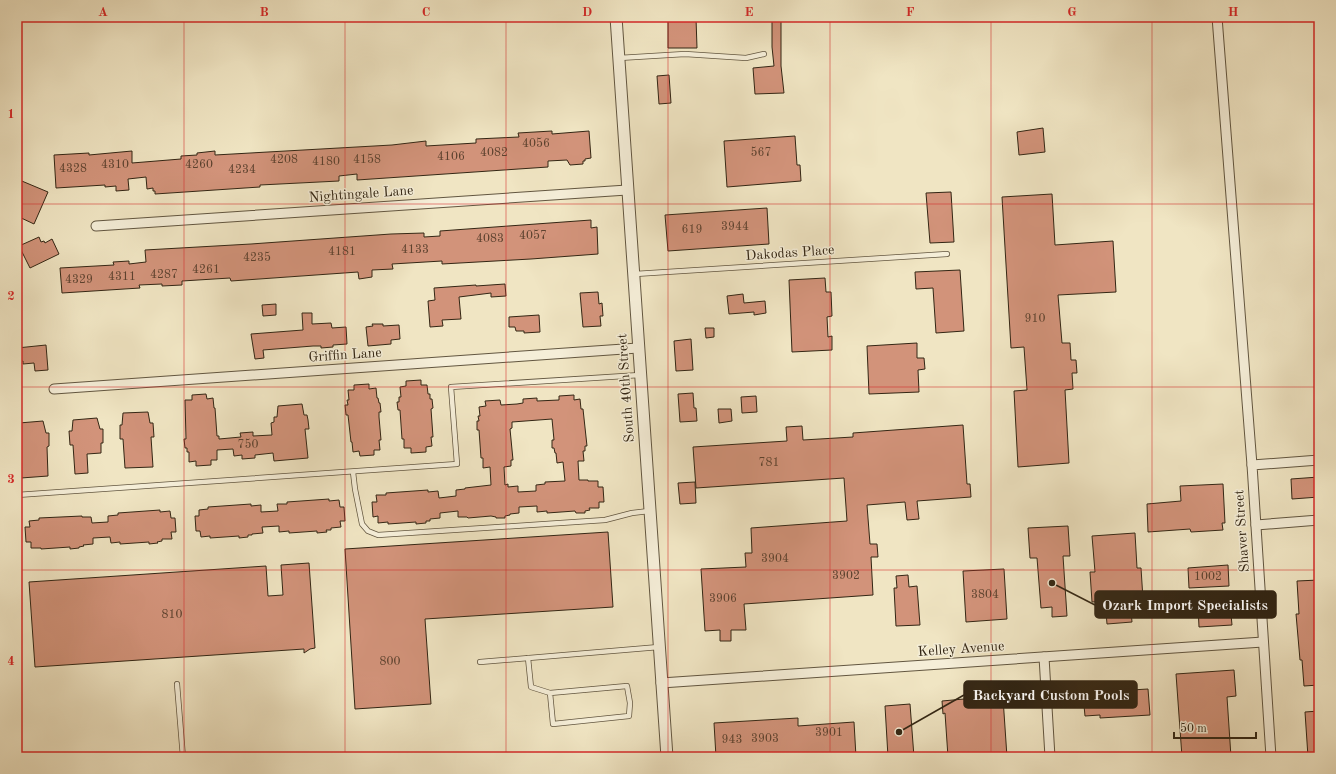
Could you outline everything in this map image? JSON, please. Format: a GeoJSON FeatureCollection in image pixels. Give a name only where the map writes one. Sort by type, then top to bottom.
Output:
{"type":"FeatureCollection","features":[{"type":"Feature","properties":{"kind":"street","name":"South 40th Street"},"geometry":{"type":"LineString","coordinates":[[616,17],[667,757]]}},
{"type":"Feature","properties":{"kind":"street","name":"Shaver Street"},"geometry":{"type":"LineString","coordinates":[[1216,17],[1252,465],[1271,757]]}},
{"type":"Feature","properties":{"kind":"street","name":"Nightingale Lane"},"geometry":{"type":"LineString","coordinates":[[96,226],[627,190]]}},
{"type":"Feature","properties":{"kind":"street","name":"Griffin Lane"},"geometry":{"type":"LineString","coordinates":[[54,389],[638,348]]}},
{"type":"Feature","properties":{"kind":"street"},"geometry":{"type":"LineString","coordinates":[[1252,465],[1319,460]]}},
{"type":"Feature","properties":{"kind":"street"},"geometry":{"type":"LineString","coordinates":[[1256,525],[1319,520]]}},
{"type":"Feature","properties":{"kind":"street","name":"Kelley Avenue"},"geometry":{"type":"LineString","coordinates":[[662,683],[1263,642]]}},
{"type":"Feature","properties":{"kind":"street"},"geometry":{"type":"LineString","coordinates":[[1044,657],[1050,757]]}},
{"type":"Feature","properties":{"kind":"lane"},"geometry":{"type":"LineString","coordinates":[[619,58],[685,54],[746,58],[764,54]]}},
{"type":"Feature","properties":{"kind":"lane","name":"Dakodas Place"},"geometry":{"type":"LineString","coordinates":[[633,274],[948,254]]}},
{"type":"Feature","properties":{"kind":"lane"},"geometry":{"type":"LineString","coordinates":[[17,495],[457,464],[451,387],[640,375]]}},
{"type":"Feature","properties":{"kind":"lane"},"geometry":{"type":"LineString","coordinates":[[353,472],[362,524],[368,532],[378,535],[605,520],[632,513],[649,511]]}},
{"type":"Feature","properties":{"kind":"lane"},"geometry":{"type":"LineString","coordinates":[[480,662],[659,647]]}},
{"type":"Feature","properties":{"kind":"lane"},"geometry":{"type":"LineString","coordinates":[[528,658],[531,687],[550,693],[627,686],[630,703],[629,716],[553,724],[550,693]]}},
{"type":"Feature","properties":{"kind":"lane"},"geometry":{"type":"LineString","coordinates":[[178,684],[183,757]]}},
{"type":"Feature","properties":{"kind":"building"},"geometry":{"type":"Polygon","coordinates":[[[772,17],[781,17],[781,66],[784,93],[755,94],[753,68],[774,66],[772,47],[772,17]]]}},
{"type":"Feature","properties":{"kind":"building"},"geometry":{"type":"Polygon","coordinates":[[[696,18],[697,48],[668,48],[668,19],[696,18]]]}},
{"type":"Feature","properties":{"kind":"building"},"geometry":{"type":"Polygon","coordinates":[[[669,75],[671,103],[659,104],[657,76],[669,75]]]}},
{"type":"Feature","properties":{"kind":"building"},"geometry":{"type":"Polygon","coordinates":[[[1043,128],[1045,152],[1019,155],[1017,132],[1043,128]]]}},
{"type":"Feature","properties":{"kind":"building"},"geometry":{"type":"Polygon","coordinates":[[[552,131],[552,134],[589,131],[591,158],[585,159],[583,164],[570,165],[567,160],[548,161],[548,167],[357,180],[357,174],[339,176],[339,181],[260,185],[260,187],[155,194],[153,188],[147,189],[146,177],[128,179],[129,190],[116,191],[116,186],[105,187],[105,185],[56,188],[54,155],[89,153],[89,155],[132,151],[132,163],[181,159],[181,156],[197,155],[197,153],[215,151],[215,155],[392,145],[426,141],[426,146],[476,143],[476,139],[519,137],[518,133],[552,131]]]}},
{"type":"Feature","properties":{"kind":"building"},"geometry":{"type":"Polygon","coordinates":[[[795,136],[797,165],[800,165],[801,181],[727,187],[724,141],[795,136]]]}},
{"type":"Feature","properties":{"kind":"building"},"geometry":{"type":"Polygon","coordinates":[[[17,179],[48,192],[34,224],[17,216],[17,179]]]}},
{"type":"Feature","properties":{"kind":"building"},"geometry":{"type":"Polygon","coordinates":[[[951,192],[954,242],[930,243],[926,193],[951,192]]]}},
{"type":"Feature","properties":{"kind":"building"},"geometry":{"type":"Polygon","coordinates":[[[1052,194],[1055,245],[1113,241],[1116,292],[1058,295],[1062,343],[1070,343],[1071,360],[1076,360],[1077,373],[1072,373],[1073,389],[1065,390],[1069,463],[1018,467],[1014,391],[1027,390],[1024,347],[1011,348],[1002,197],[1052,194]]]}},
{"type":"Feature","properties":{"kind":"building"},"geometry":{"type":"Polygon","coordinates":[[[767,208],[769,244],[668,251],[665,215],[767,208]]]}},
{"type":"Feature","properties":{"kind":"building"},"geometry":{"type":"Polygon","coordinates":[[[591,220],[591,228],[597,227],[598,254],[442,264],[442,261],[392,264],[393,269],[372,270],[372,277],[359,279],[358,272],[231,281],[230,278],[182,281],[182,285],[139,285],[140,288],[62,293],[60,268],[114,265],[113,262],[129,261],[129,264],[146,262],[145,250],[391,234],[424,233],[424,237],[440,236],[440,231],[591,220]]]}},
{"type":"Feature","properties":{"kind":"building"},"geometry":{"type":"Polygon","coordinates":[[[39,237],[41,242],[44,241],[45,243],[52,239],[59,254],[30,268],[19,246],[39,237]]]}},
{"type":"Feature","properties":{"kind":"building"},"geometry":{"type":"Polygon","coordinates":[[[960,270],[964,331],[936,333],[933,288],[916,289],[915,272],[960,270]]]}},
{"type":"Feature","properties":{"kind":"building"},"geometry":{"type":"Polygon","coordinates":[[[825,278],[826,292],[831,292],[832,316],[827,317],[828,337],[832,336],[832,350],[792,352],[789,280],[825,278]]]}},
{"type":"Feature","properties":{"kind":"building"},"geometry":{"type":"Polygon","coordinates":[[[505,284],[506,296],[491,297],[491,293],[459,297],[461,319],[442,320],[443,326],[430,327],[428,301],[435,300],[434,288],[505,284]]]}},
{"type":"Feature","properties":{"kind":"building"},"geometry":{"type":"Polygon","coordinates":[[[598,292],[599,304],[602,303],[603,316],[600,316],[601,326],[583,327],[580,293],[598,292]]]}},
{"type":"Feature","properties":{"kind":"building"},"geometry":{"type":"Polygon","coordinates":[[[743,294],[744,303],[765,301],[766,313],[754,315],[754,312],[729,314],[727,296],[743,294]]]}},
{"type":"Feature","properties":{"kind":"building"},"geometry":{"type":"Polygon","coordinates":[[[276,304],[276,315],[263,316],[262,305],[276,304]]]}},
{"type":"Feature","properties":{"kind":"building"},"geometry":{"type":"Polygon","coordinates":[[[302,313],[312,313],[312,324],[331,323],[332,328],[346,327],[347,344],[321,348],[321,346],[313,346],[263,350],[264,358],[255,359],[251,334],[303,330],[302,313]]]}},
{"type":"Feature","properties":{"kind":"building"},"geometry":{"type":"Polygon","coordinates":[[[539,315],[540,332],[524,333],[524,331],[516,331],[515,327],[509,327],[509,317],[539,315]]]}},
{"type":"Feature","properties":{"kind":"building"},"geometry":{"type":"Polygon","coordinates":[[[372,324],[383,324],[383,326],[399,325],[400,339],[391,340],[391,344],[368,346],[366,327],[373,326],[372,324]]]}},
{"type":"Feature","properties":{"kind":"building"},"geometry":{"type":"Polygon","coordinates":[[[705,328],[714,328],[714,337],[706,338],[705,328]]]}},
{"type":"Feature","properties":{"kind":"building"},"geometry":{"type":"Polygon","coordinates":[[[691,339],[693,370],[676,371],[674,341],[691,339]]]}},
{"type":"Feature","properties":{"kind":"building"},"geometry":{"type":"Polygon","coordinates":[[[917,343],[917,358],[924,358],[925,369],[918,370],[919,392],[869,394],[867,346],[917,343]]]}},
{"type":"Feature","properties":{"kind":"building"},"geometry":{"type":"Polygon","coordinates":[[[46,345],[48,370],[35,371],[34,363],[23,364],[23,361],[17,362],[17,348],[46,345]]]}},
{"type":"Feature","properties":{"kind":"building"},"geometry":{"type":"Polygon","coordinates":[[[421,380],[421,385],[427,385],[428,394],[430,394],[430,399],[432,399],[432,446],[426,447],[426,452],[411,453],[411,448],[404,448],[400,410],[398,410],[397,402],[399,402],[399,397],[401,397],[400,387],[406,386],[406,381],[421,380]]]}},
{"type":"Feature","properties":{"kind":"building"},"geometry":{"type":"Polygon","coordinates":[[[369,384],[369,389],[376,388],[377,398],[380,403],[380,450],[374,450],[374,455],[360,456],[359,451],[353,452],[348,415],[346,415],[345,405],[348,405],[347,400],[349,400],[348,390],[354,390],[354,385],[369,384]]]}},
{"type":"Feature","properties":{"kind":"building"},"geometry":{"type":"Polygon","coordinates":[[[693,393],[697,421],[680,422],[678,394],[693,393]]]}},
{"type":"Feature","properties":{"kind":"building"},"geometry":{"type":"Polygon","coordinates":[[[206,394],[207,399],[213,398],[217,436],[219,436],[219,439],[241,437],[240,433],[253,432],[253,436],[272,435],[271,423],[274,422],[274,417],[277,417],[278,406],[302,404],[304,415],[307,415],[309,429],[305,429],[308,458],[274,461],[273,453],[255,455],[255,458],[242,459],[242,455],[234,456],[233,449],[217,450],[217,460],[211,460],[211,465],[196,466],[196,461],[189,462],[189,452],[187,452],[187,448],[185,448],[184,439],[186,439],[185,400],[192,400],[192,395],[206,394]]]}},
{"type":"Feature","properties":{"kind":"building"},"geometry":{"type":"Polygon","coordinates":[[[574,395],[574,400],[580,399],[581,409],[583,409],[587,446],[585,446],[585,451],[583,451],[584,461],[578,461],[579,480],[598,481],[598,487],[603,487],[604,502],[599,502],[599,508],[589,508],[590,510],[585,511],[585,513],[576,513],[575,511],[547,513],[547,511],[537,512],[537,506],[519,507],[519,513],[510,514],[505,516],[505,518],[496,518],[491,516],[468,518],[458,517],[458,511],[440,513],[440,518],[430,519],[430,521],[426,521],[426,523],[416,524],[416,522],[388,524],[388,522],[378,523],[378,516],[373,517],[372,502],[377,502],[376,495],[428,490],[428,492],[438,491],[439,498],[456,496],[456,490],[491,485],[490,467],[483,468],[483,458],[481,458],[479,430],[477,430],[477,421],[479,421],[478,416],[480,416],[479,407],[486,406],[485,401],[500,400],[501,405],[517,404],[523,403],[523,399],[537,398],[537,401],[559,400],[559,396],[574,395]],[[552,419],[512,422],[512,428],[510,429],[513,460],[511,460],[511,466],[504,467],[505,485],[508,484],[508,487],[518,486],[518,492],[536,491],[536,485],[545,484],[545,482],[565,481],[563,462],[557,463],[556,453],[554,448],[552,448],[552,440],[554,440],[552,419]]]}},
{"type":"Feature","properties":{"kind":"building"},"geometry":{"type":"Polygon","coordinates":[[[756,396],[757,412],[742,413],[741,397],[756,396]]]}},
{"type":"Feature","properties":{"kind":"building"},"geometry":{"type":"Polygon","coordinates":[[[718,409],[731,409],[732,421],[719,423],[718,409]]]}},
{"type":"Feature","properties":{"kind":"building"},"geometry":{"type":"Polygon","coordinates":[[[148,412],[150,423],[153,423],[154,437],[151,437],[153,467],[125,468],[123,439],[120,439],[120,425],[122,425],[123,413],[148,412]]]}},
{"type":"Feature","properties":{"kind":"building"},"geometry":{"type":"Polygon","coordinates":[[[97,418],[100,429],[103,429],[101,453],[87,454],[88,473],[75,474],[73,445],[70,445],[69,431],[72,431],[73,420],[97,418]]]}},
{"type":"Feature","properties":{"kind":"building"},"geometry":{"type":"Polygon","coordinates":[[[43,421],[46,433],[49,433],[49,446],[47,447],[48,476],[21,478],[19,448],[17,449],[19,423],[43,421]]]}},
{"type":"Feature","properties":{"kind":"building"},"geometry":{"type":"Polygon","coordinates":[[[963,425],[967,484],[970,484],[971,497],[917,501],[919,519],[907,520],[905,502],[867,505],[870,544],[877,544],[878,557],[871,557],[873,595],[744,604],[746,630],[731,630],[731,641],[720,641],[720,630],[705,631],[701,569],[746,567],[745,553],[752,553],[751,528],[847,521],[844,478],[696,488],[693,447],[787,441],[786,427],[802,426],[803,440],[853,437],[853,433],[963,425]]]}},
{"type":"Feature","properties":{"kind":"building"},"geometry":{"type":"Polygon","coordinates":[[[1319,477],[1319,497],[1292,499],[1291,479],[1319,477]]]}},
{"type":"Feature","properties":{"kind":"building"},"geometry":{"type":"Polygon","coordinates":[[[695,482],[696,503],[680,504],[678,483],[695,482]]]}},
{"type":"Feature","properties":{"kind":"building"},"geometry":{"type":"Polygon","coordinates":[[[1223,484],[1225,523],[1222,523],[1223,530],[1191,532],[1190,529],[1148,532],[1147,504],[1181,501],[1180,486],[1223,484]]]}},
{"type":"Feature","properties":{"kind":"building"},"geometry":{"type":"Polygon","coordinates":[[[329,499],[329,501],[339,500],[340,507],[344,507],[345,521],[340,521],[341,527],[331,528],[331,530],[326,530],[327,532],[279,532],[279,526],[262,527],[263,533],[248,535],[248,537],[239,538],[239,536],[210,538],[210,536],[201,537],[200,531],[196,531],[195,516],[199,516],[199,510],[208,509],[208,507],[251,504],[251,506],[261,505],[261,512],[278,511],[277,504],[329,499]]]}},
{"type":"Feature","properties":{"kind":"building"},"geometry":{"type":"Polygon","coordinates":[[[160,510],[160,512],[170,511],[171,518],[175,518],[176,532],[171,532],[172,539],[162,539],[162,541],[157,542],[158,543],[111,543],[110,537],[93,538],[93,544],[83,545],[84,546],[79,548],[70,549],[70,547],[41,549],[31,548],[31,542],[26,542],[25,527],[30,527],[29,521],[39,520],[39,518],[82,516],[91,517],[92,523],[108,522],[108,516],[118,515],[118,513],[160,510]]]}},
{"type":"Feature","properties":{"kind":"building"},"geometry":{"type":"Polygon","coordinates":[[[1068,526],[1070,556],[1063,556],[1067,616],[1052,617],[1052,607],[1041,608],[1037,558],[1030,558],[1028,528],[1068,526]]]}},
{"type":"Feature","properties":{"kind":"building"},"geometry":{"type":"Polygon","coordinates":[[[608,532],[613,607],[425,619],[431,704],[355,709],[345,549],[608,532]]]}},
{"type":"Feature","properties":{"kind":"building"},"geometry":{"type":"Polygon","coordinates":[[[1135,533],[1137,568],[1141,568],[1143,599],[1130,600],[1132,622],[1107,624],[1105,601],[1092,602],[1090,572],[1095,572],[1092,536],[1135,533]]]}},
{"type":"Feature","properties":{"kind":"building"},"geometry":{"type":"Polygon","coordinates":[[[309,563],[315,648],[304,653],[304,649],[35,667],[29,582],[266,566],[268,596],[283,595],[281,565],[309,563]]]}},
{"type":"Feature","properties":{"kind":"building"},"geometry":{"type":"Polygon","coordinates":[[[1228,565],[1229,586],[1189,588],[1188,568],[1228,565]]]}},
{"type":"Feature","properties":{"kind":"building"},"geometry":{"type":"Polygon","coordinates":[[[1004,569],[1007,619],[966,622],[963,571],[1004,569]]]}},
{"type":"Feature","properties":{"kind":"building"},"geometry":{"type":"Polygon","coordinates":[[[908,575],[909,587],[917,586],[920,625],[896,626],[894,588],[897,588],[896,576],[908,575]]]}},
{"type":"Feature","properties":{"kind":"building"},"geometry":{"type":"Polygon","coordinates":[[[1319,580],[1319,685],[1304,686],[1296,614],[1299,614],[1297,581],[1319,580]]]}},
{"type":"Feature","properties":{"kind":"building"},"geometry":{"type":"Polygon","coordinates":[[[1230,604],[1232,625],[1199,627],[1198,606],[1230,604]]]}},
{"type":"Feature","properties":{"kind":"building"},"geometry":{"type":"Polygon","coordinates":[[[1234,670],[1236,696],[1227,697],[1231,757],[1182,757],[1176,674],[1234,670]]]}},
{"type":"Feature","properties":{"kind":"building"},"geometry":{"type":"Polygon","coordinates":[[[1148,689],[1150,715],[1100,718],[1100,715],[1085,716],[1083,695],[1098,694],[1098,692],[1148,689]]]}},
{"type":"Feature","properties":{"kind":"building"},"geometry":{"type":"Polygon","coordinates":[[[1003,698],[1007,757],[948,757],[945,713],[943,714],[942,701],[1003,698]]]}},
{"type":"Feature","properties":{"kind":"building"},"geometry":{"type":"Polygon","coordinates":[[[910,704],[914,757],[888,757],[885,706],[910,704]]]}},
{"type":"Feature","properties":{"kind":"building"},"geometry":{"type":"Polygon","coordinates":[[[1319,711],[1319,757],[1308,757],[1305,712],[1319,711]]]}},
{"type":"Feature","properties":{"kind":"building"},"geometry":{"type":"Polygon","coordinates":[[[798,718],[798,726],[854,722],[856,757],[716,757],[714,723],[798,718]]]}},
{"type":"Feature","properties":{"kind":"place","name":"Ozark Import Specialists"},"geometry":{"type":"Point","coordinates":[1052,583]}},
{"type":"Feature","properties":{"kind":"place","name":"Backyard Custom Pools"},"geometry":{"type":"Point","coordinates":[899,732]}}]}
